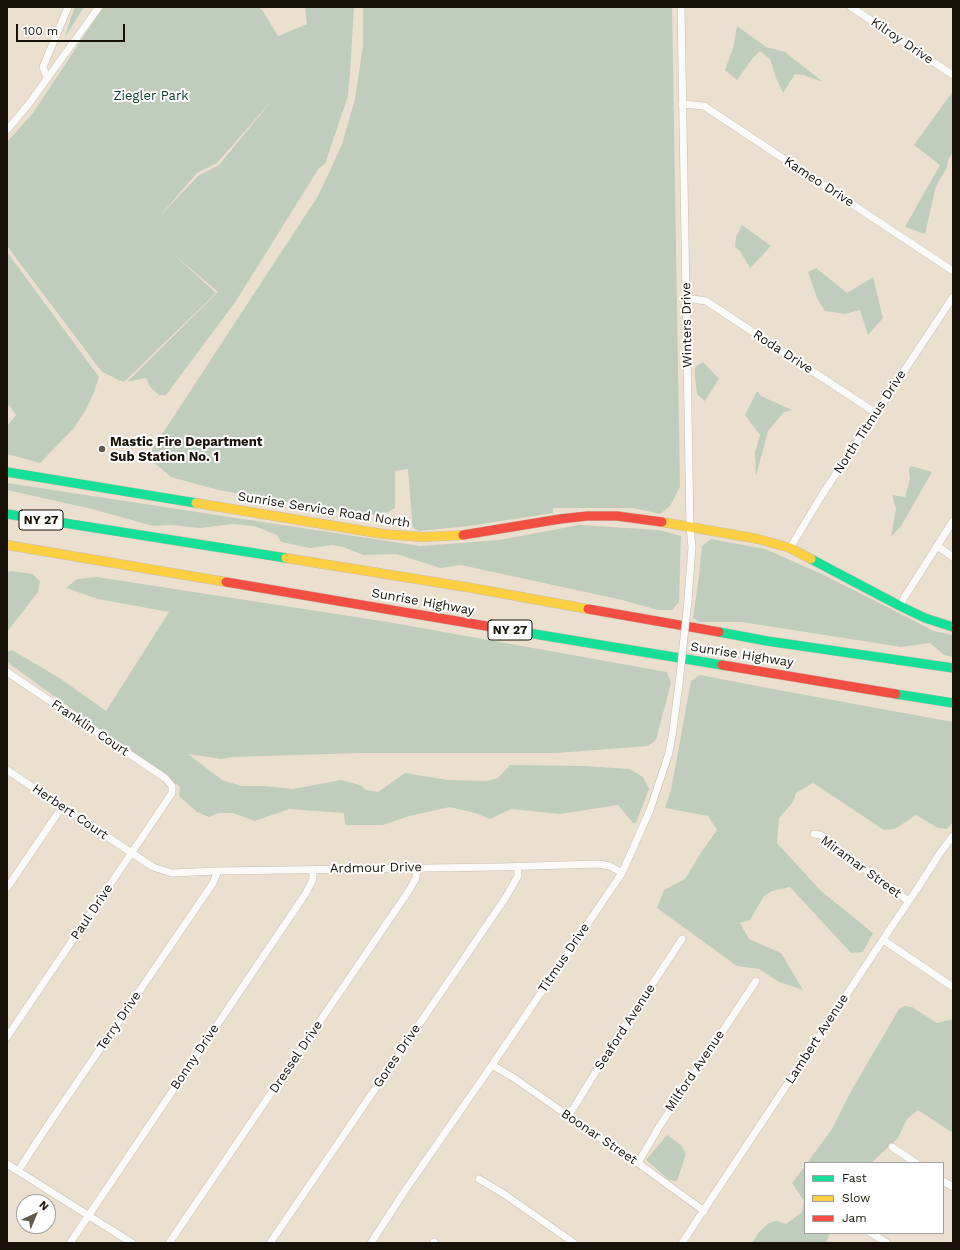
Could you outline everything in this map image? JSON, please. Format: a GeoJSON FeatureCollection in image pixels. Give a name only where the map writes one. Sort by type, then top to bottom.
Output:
{"type":"FeatureCollection","features":[{"type":"Feature","properties":{"kind":"main road","name":"Sunrise Service Road North"},"geometry":{"type":"LineString","coordinates":[[7,472],[383,534],[404,536],[423,537],[461,535],[573,517],[603,515],[636,517],[729,533],[790,548],[900,606],[925,618],[953,627]]}},
{"type":"Feature","properties":{"kind":"main road","name":"Sunrise Highway"},"geometry":{"type":"LineString","coordinates":[[7,514],[472,588],[767,641],[953,668]]}},
{"type":"Feature","properties":{"kind":"main road","name":"Sunrise Highway"},"geometry":{"type":"LineString","coordinates":[[7,545],[953,703]]}},
{"type":"Feature","properties":{"kind":"street"},"geometry":{"type":"LineString","coordinates":[[47,78],[43,67],[68,7]]}},
{"type":"Feature","properties":{"kind":"street"},"geometry":{"type":"LineString","coordinates":[[7,130],[28,105],[99,7]]}},
{"type":"Feature","properties":{"kind":"street","name":"Winters Drive"},"geometry":{"type":"LineString","coordinates":[[681,7],[690,527],[692,548],[683,642]]}},
{"type":"Feature","properties":{"kind":"street","name":"Kilroy Drive"},"geometry":{"type":"LineString","coordinates":[[850,7],[953,75]]}},
{"type":"Feature","properties":{"kind":"street","name":"Kameo Drive"},"geometry":{"type":"LineString","coordinates":[[682,104],[704,106],[953,271]]}},
{"type":"Feature","properties":{"kind":"street","name":"North Titmus Drive"},"geometry":{"type":"LineString","coordinates":[[790,548],[822,495],[953,297]]}},
{"type":"Feature","properties":{"kind":"street","name":"Roda Drive"},"geometry":{"type":"LineString","coordinates":[[686,298],[706,302],[876,413]]}},
{"type":"Feature","properties":{"kind":"street"},"geometry":{"type":"LineString","coordinates":[[900,606],[953,521]]}},
{"type":"Feature","properties":{"kind":"street"},"geometry":{"type":"LineString","coordinates":[[937,546],[953,557]]}},
{"type":"Feature","properties":{"kind":"street","name":"Titmus Drive"},"geometry":{"type":"LineString","coordinates":[[371,1243],[406,1189],[622,873],[650,810],[668,756],[679,684],[683,642]]}},
{"type":"Feature","properties":{"kind":"street","name":"Franklin Court"},"geometry":{"type":"LineString","coordinates":[[7,672],[165,778],[172,786]]}},
{"type":"Feature","properties":{"kind":"street","name":"Herbert Court"},"geometry":{"type":"LineString","coordinates":[[7,770],[132,854]]}},
{"type":"Feature","properties":{"kind":"street","name":"Paul Drive"},"geometry":{"type":"LineString","coordinates":[[7,1037],[170,797],[172,793],[172,786]]}},
{"type":"Feature","properties":{"kind":"street"},"geometry":{"type":"LineString","coordinates":[[7,888],[62,807]]}},
{"type":"Feature","properties":{"kind":"street","name":"Miramar Street"},"geometry":{"type":"LineString","coordinates":[[814,834],[825,838],[833,847],[908,901]]}},
{"type":"Feature","properties":{"kind":"street","name":"Lambert Avenue"},"geometry":{"type":"LineString","coordinates":[[682,1243],[908,901],[953,836]]}},
{"type":"Feature","properties":{"kind":"street","name":"Ardmour Drive"},"geometry":{"type":"LineString","coordinates":[[132,854],[153,867],[172,873],[598,864],[610,866],[622,873]]}},
{"type":"Feature","properties":{"kind":"street","name":"Gores Drive"},"geometry":{"type":"LineString","coordinates":[[270,1243],[506,897],[518,876],[518,866]]}},
{"type":"Feature","properties":{"kind":"street","name":"Dressel Drive"},"geometry":{"type":"LineString","coordinates":[[169,1243],[410,889],[416,878],[417,868]]}},
{"type":"Feature","properties":{"kind":"street","name":"Bonny Drive"},"geometry":{"type":"LineString","coordinates":[[70,1243],[306,893],[313,879],[313,869]]}},
{"type":"Feature","properties":{"kind":"street","name":"Terry Drive"},"geometry":{"type":"LineString","coordinates":[[18,1171],[213,883],[218,871]]}},
{"type":"Feature","properties":{"kind":"street","name":"Seaford Avenue"},"geometry":{"type":"LineString","coordinates":[[568,1117],[614,1042],[682,938]]}},
{"type":"Feature","properties":{"kind":"street"},"geometry":{"type":"LineString","coordinates":[[883,940],[953,987]]}},
{"type":"Feature","properties":{"kind":"street","name":"Milford Avenue"},"geometry":{"type":"LineString","coordinates":[[638,1163],[659,1127],[756,981]]}},
{"type":"Feature","properties":{"kind":"street","name":"Boonar Street"},"geometry":{"type":"LineString","coordinates":[[492,1065],[514,1078],[568,1117],[638,1163],[704,1211]]}},
{"type":"Feature","properties":{"kind":"street"},"geometry":{"type":"LineString","coordinates":[[892,1147],[914,1162]]}},
{"type":"Feature","properties":{"kind":"street"},"geometry":{"type":"LineString","coordinates":[[7,1164],[132,1243]]}},
{"type":"Feature","properties":{"kind":"street"},"geometry":{"type":"LineString","coordinates":[[479,1179],[504,1194],[574,1243]]}},
{"type":"Feature","properties":{"kind":"street"},"geometry":{"type":"LineString","coordinates":[[944,1182],[953,1188]]}},
{"type":"Feature","properties":{"kind":"street"},"geometry":{"type":"LineString","coordinates":[[873,1234],[887,1243]]}},
{"type":"Feature","properties":{"kind":"green space"},"geometry":{"type":"Polygon","coordinates":[[[75,7],[84,7],[65,37],[71,17],[75,7]]]}},
{"type":"Feature","properties":{"kind":"green space","name":"Ziegler Park"},"geometry":{"type":"Polygon","coordinates":[[[103,7],[259,7],[278,36],[307,24],[305,7],[354,7],[348,96],[325,164],[319,168],[236,301],[166,395],[159,395],[150,387],[146,378],[127,382],[218,292],[171,252],[216,293],[124,382],[102,372],[7,246],[7,142],[33,113],[103,7]],[[274,98],[217,163],[197,173],[158,218],[198,176],[219,165],[274,98]]]}},
{"type":"Feature","properties":{"kind":"green space"},"geometry":{"type":"Polygon","coordinates":[[[363,7],[672,7],[680,487],[670,506],[660,514],[633,508],[553,508],[553,513],[469,526],[419,531],[413,528],[408,469],[395,471],[395,508],[384,514],[365,515],[218,490],[171,477],[151,460],[151,451],[318,196],[327,177],[342,144],[355,99],[363,46],[363,7]]]}},
{"type":"Feature","properties":{"kind":"green space"},"geometry":{"type":"Polygon","coordinates":[[[737,26],[766,47],[785,52],[823,82],[803,75],[795,74],[783,93],[770,59],[760,51],[737,80],[725,70],[733,48],[737,26]]]}},
{"type":"Feature","properties":{"kind":"green space"},"geometry":{"type":"Polygon","coordinates":[[[953,91],[953,152],[948,160],[947,168],[936,186],[925,234],[905,227],[940,165],[914,145],[953,91]]]}},
{"type":"Feature","properties":{"kind":"green space"},"geometry":{"type":"Polygon","coordinates":[[[742,225],[771,246],[750,268],[740,251],[735,247],[736,237],[742,225]]]}},
{"type":"Feature","properties":{"kind":"green space"},"geometry":{"type":"Polygon","coordinates":[[[7,252],[99,377],[87,408],[74,428],[40,463],[7,454],[7,426],[16,415],[9,405],[7,407],[7,252]]]}},
{"type":"Feature","properties":{"kind":"green space"},"geometry":{"type":"Polygon","coordinates":[[[816,268],[847,293],[873,277],[883,318],[868,335],[860,310],[845,314],[825,311],[817,298],[808,272],[816,268]]]}},
{"type":"Feature","properties":{"kind":"green space"},"geometry":{"type":"Polygon","coordinates":[[[703,362],[719,379],[705,401],[697,394],[695,377],[695,367],[703,362]]]}},
{"type":"Feature","properties":{"kind":"green space"},"geometry":{"type":"Polygon","coordinates":[[[757,391],[761,396],[792,410],[784,412],[768,431],[756,476],[755,452],[760,435],[745,415],[757,391]]]}},
{"type":"Feature","properties":{"kind":"green space"},"geometry":{"type":"Polygon","coordinates":[[[911,466],[932,472],[901,526],[891,537],[896,509],[892,495],[905,497],[910,479],[909,469],[911,466]]]}},
{"type":"Feature","properties":{"kind":"green space"},"geometry":{"type":"Polygon","coordinates":[[[7,483],[420,546],[499,540],[579,525],[659,530],[681,536],[679,602],[672,610],[658,610],[622,600],[461,565],[440,568],[397,554],[363,555],[343,547],[333,545],[310,548],[281,542],[277,535],[254,526],[233,524],[200,528],[171,525],[153,526],[92,509],[7,490],[7,483]]]}},
{"type":"Feature","properties":{"kind":"green space"},"geometry":{"type":"Polygon","coordinates":[[[711,539],[765,549],[822,574],[934,631],[953,635],[953,657],[944,655],[930,643],[901,647],[742,622],[700,622],[693,618],[702,546],[711,539]]]}},
{"type":"Feature","properties":{"kind":"green space"},"geometry":{"type":"Polygon","coordinates":[[[11,571],[33,574],[40,582],[38,592],[7,632],[7,572],[11,571]]]}},
{"type":"Feature","properties":{"kind":"green space"},"geometry":{"type":"Polygon","coordinates":[[[97,577],[388,622],[667,672],[671,683],[656,740],[648,746],[557,753],[361,753],[233,757],[221,759],[188,754],[222,780],[241,786],[264,786],[293,789],[341,780],[360,785],[366,790],[378,792],[405,773],[448,780],[487,781],[498,778],[510,765],[585,766],[629,769],[643,777],[649,789],[636,823],[633,823],[618,805],[560,814],[511,809],[490,819],[475,813],[450,807],[409,816],[383,825],[345,825],[344,813],[289,809],[255,821],[233,813],[218,813],[209,817],[197,812],[179,796],[180,787],[7,662],[7,652],[12,650],[61,679],[106,711],[169,612],[98,599],[66,588],[77,579],[97,577]]]}},
{"type":"Feature","properties":{"kind":"green space"},"geometry":{"type":"Polygon","coordinates":[[[700,675],[953,722],[953,822],[947,829],[938,828],[916,815],[895,829],[884,830],[813,783],[796,793],[793,802],[779,818],[777,843],[821,891],[873,933],[863,952],[851,953],[790,887],[772,891],[764,896],[750,920],[740,923],[749,939],[781,953],[803,990],[779,982],[759,969],[737,966],[657,908],[664,890],[685,879],[717,830],[708,816],[665,808],[671,790],[691,681],[700,675]]]}},
{"type":"Feature","properties":{"kind":"green space"},"geometry":{"type":"Polygon","coordinates":[[[904,1006],[912,1007],[937,1023],[953,1019],[953,1133],[918,1110],[907,1119],[898,1138],[872,1162],[808,1162],[832,1129],[850,1093],[899,1009],[904,1006]]]}},
{"type":"Feature","properties":{"kind":"green space"},"geometry":{"type":"Polygon","coordinates":[[[667,1135],[681,1145],[686,1154],[677,1181],[669,1180],[646,1160],[667,1135]]]}},
{"type":"Feature","properties":{"kind":"green space"},"geometry":{"type":"Polygon","coordinates":[[[804,1167],[804,1201],[792,1183],[804,1167]]]}},
{"type":"Feature","properties":{"kind":"green space"},"geometry":{"type":"Polygon","coordinates":[[[804,1201],[804,1234],[830,1234],[826,1243],[752,1243],[759,1232],[769,1223],[777,1221],[786,1224],[802,1212],[804,1201]]]}},
{"type":"Feature","properties":{"kind":"traffic: fast"},"geometry":{"type":"LineString","coordinates":[[7,472],[196,503]]}},
{"type":"Feature","properties":{"kind":"traffic: fast"},"geometry":{"type":"LineString","coordinates":[[7,514],[286,558]]}},
{"type":"Feature","properties":{"kind":"traffic: fast"},"geometry":{"type":"LineString","coordinates":[[811,559],[925,618],[953,627]]}},
{"type":"Feature","properties":{"kind":"traffic: fast"},"geometry":{"type":"LineString","coordinates":[[492,627],[722,665]]}},
{"type":"Feature","properties":{"kind":"traffic: fast"},"geometry":{"type":"LineString","coordinates":[[719,632],[767,641],[953,668]]}},
{"type":"Feature","properties":{"kind":"traffic: fast"},"geometry":{"type":"LineString","coordinates":[[896,694],[953,703]]}},
{"type":"Feature","properties":{"kind":"traffic: slow"},"geometry":{"type":"LineString","coordinates":[[196,503],[383,534],[423,537],[463,535]]}},
{"type":"Feature","properties":{"kind":"traffic: slow"},"geometry":{"type":"LineString","coordinates":[[662,522],[758,539],[790,548],[811,559]]}},
{"type":"Feature","properties":{"kind":"traffic: slow"},"geometry":{"type":"LineString","coordinates":[[7,545],[226,582]]}},
{"type":"Feature","properties":{"kind":"traffic: slow"},"geometry":{"type":"LineString","coordinates":[[286,558],[472,588],[588,609]]}},
{"type":"Feature","properties":{"kind":"traffic: jam"},"geometry":{"type":"LineString","coordinates":[[463,535],[587,516],[617,516],[662,522]]}},
{"type":"Feature","properties":{"kind":"traffic: jam"},"geometry":{"type":"LineString","coordinates":[[226,582],[492,627]]}},
{"type":"Feature","properties":{"kind":"traffic: jam"},"geometry":{"type":"LineString","coordinates":[[588,609],[719,632]]}},
{"type":"Feature","properties":{"kind":"traffic: jam"},"geometry":{"type":"LineString","coordinates":[[722,665],[896,694]]}},
{"type":"Feature","properties":{"kind":"place","name":"Mastic Fire Department Sub Station No. 1"},"geometry":{"type":"Point","coordinates":[102,449]}}]}
